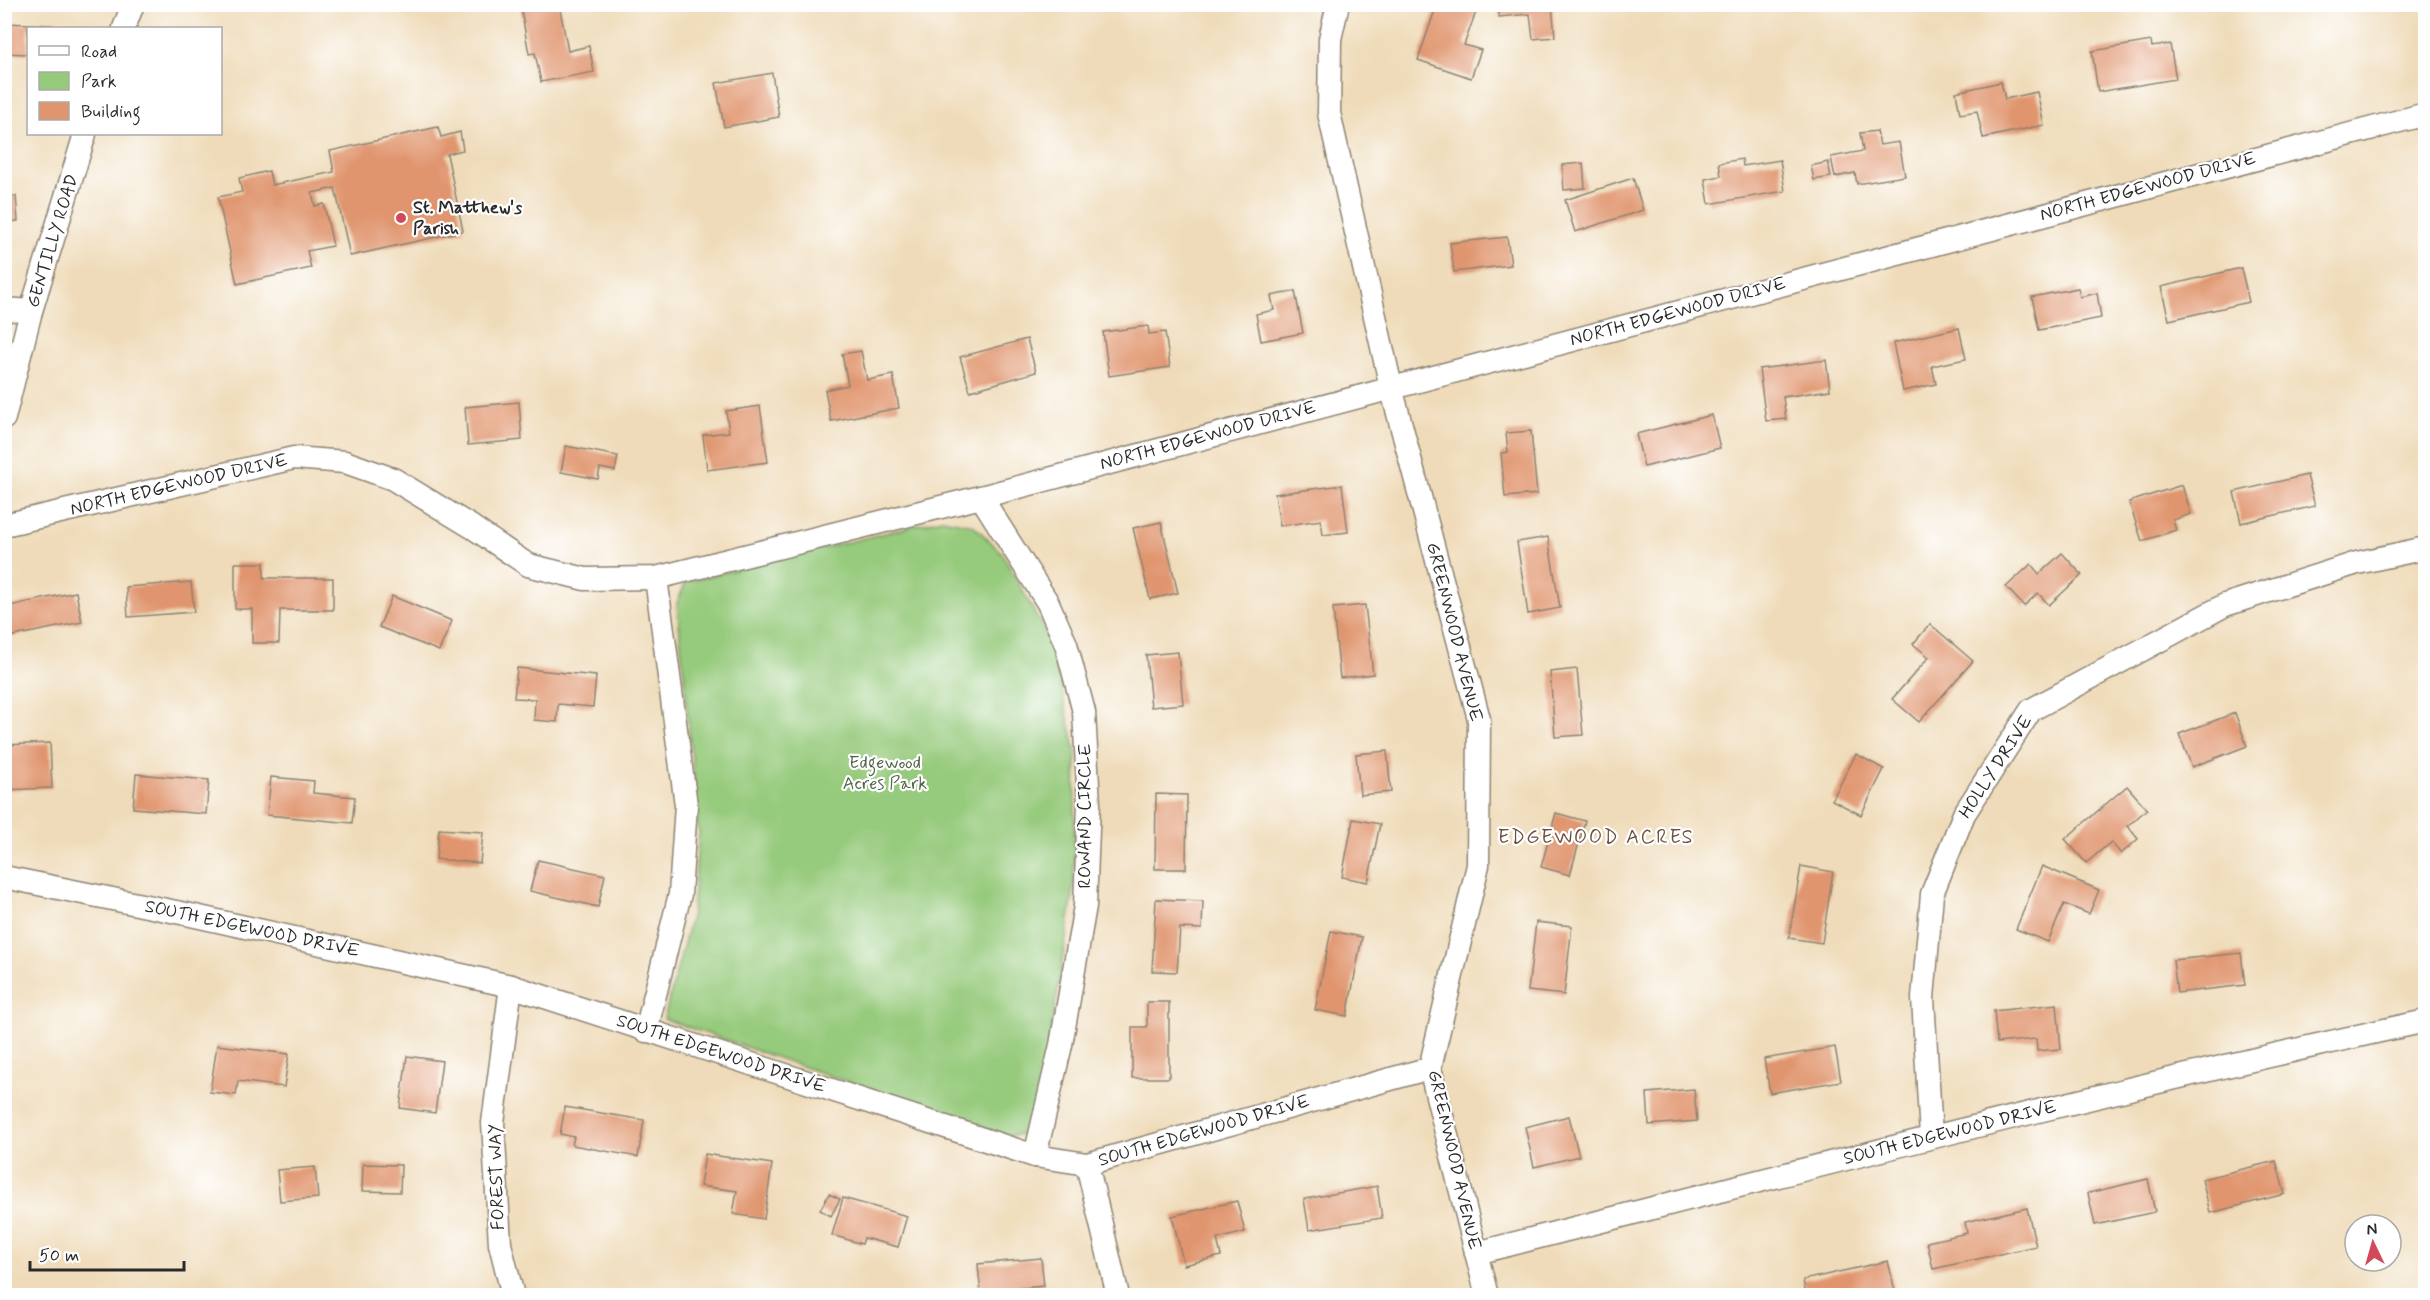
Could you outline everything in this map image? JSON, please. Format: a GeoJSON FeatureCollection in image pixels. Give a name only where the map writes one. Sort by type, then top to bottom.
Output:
{"type":"FeatureCollection","features":[{"type":"Feature","properties":{"kind":"street"},"geometry":{"type":"LineString","coordinates":[[124,27],[133,4]]}},
{"type":"Feature","properties":{"kind":"street","name":"GREENWOOD AVENUE"},"geometry":{"type":"LineString","coordinates":[[1338,4],[1330,39],[1329,113],[1391,387],[1479,719],[1478,865],[1430,1068],[1487,1296]]}},
{"type":"Feature","properties":{"kind":"street","name":"NORTH EDGEWOOD DRIVE"},"geometry":{"type":"LineString","coordinates":[[4,525],[294,458],[304,458],[345,462],[393,479],[472,527],[528,565],[585,579],[656,578],[981,497],[2426,114]]}},
{"type":"Feature","properties":{"kind":"street","name":"GENTILLY ROAD"},"geometry":{"type":"LineString","coordinates":[[4,418],[31,311],[85,135]]}},
{"type":"Feature","properties":{"kind":"street"},"geometry":{"type":"LineString","coordinates":[[4,309],[31,311]]}},
{"type":"Feature","properties":{"kind":"street","name":"ROWAND CIRCLE"},"geometry":{"type":"LineString","coordinates":[[981,497],[1048,603],[1066,644],[1084,712],[1089,804],[1085,906],[1061,1046],[1035,1156]]}},
{"type":"Feature","properties":{"kind":"street","name":"HOLLY DRIVE"},"geometry":{"type":"LineString","coordinates":[[1931,1137],[1923,998],[1932,894],[1964,814],[2031,710],[2225,605],[2357,563],[2426,548]]}},
{"type":"Feature","properties":{"kind":"street"},"geometry":{"type":"LineString","coordinates":[[646,1031],[680,894],[686,805],[656,578]]}},
{"type":"Feature","properties":{"kind":"street","name":"SOUTH EDGEWOOD DRIVE"},"geometry":{"type":"LineString","coordinates":[[4,877],[186,914],[511,986],[1035,1156],[1087,1164],[1430,1068]]}},
{"type":"Feature","properties":{"kind":"street","name":"FOREST WAY"},"geometry":{"type":"LineString","coordinates":[[511,986],[493,1123],[500,1244],[513,1296]]}},
{"type":"Feature","properties":{"kind":"street","name":"SOUTH EDGEWOOD DRIVE"},"geometry":{"type":"LineString","coordinates":[[1476,1253],[1931,1137],[2258,1058],[2426,1022]]}},
{"type":"Feature","properties":{"kind":"street"},"geometry":{"type":"LineString","coordinates":[[1087,1164],[1118,1296]]}},
{"type":"Feature","properties":{"kind":"green space","name":"Edgewood Acres Park"},"geometry":{"type":"Polygon","coordinates":[[[942,519],[973,525],[1002,553],[1051,643],[1076,753],[1073,895],[1037,1117],[1025,1134],[1006,1136],[664,1019],[692,913],[699,833],[677,603],[686,582],[942,519]]]}},
{"type":"Feature","properties":{"kind":"building"},"geometry":{"type":"Polygon","coordinates":[[[520,4],[559,4],[568,51],[589,46],[594,72],[541,82],[535,53],[529,54],[520,4]]]}},
{"type":"Feature","properties":{"kind":"building"},"geometry":{"type":"Polygon","coordinates":[[[1437,4],[1454,4],[1476,12],[1464,45],[1481,50],[1471,78],[1418,60],[1437,4]]]}},
{"type":"Feature","properties":{"kind":"building"},"geometry":{"type":"Polygon","coordinates":[[[1498,4],[1552,4],[1555,37],[1533,39],[1530,14],[1499,17],[1498,4]]]}},
{"type":"Feature","properties":{"kind":"building"},"geometry":{"type":"Polygon","coordinates":[[[4,23],[52,25],[52,27],[27,27],[27,54],[4,53],[4,23]]]}},
{"type":"Feature","properties":{"kind":"building"},"geometry":{"type":"Polygon","coordinates":[[[2151,41],[2152,47],[2170,44],[2176,79],[2098,92],[2092,51],[2151,41]]]}},
{"type":"Feature","properties":{"kind":"building"},"geometry":{"type":"Polygon","coordinates":[[[772,73],[779,117],[724,127],[716,83],[772,73]]]}},
{"type":"Feature","properties":{"kind":"building"},"geometry":{"type":"Polygon","coordinates":[[[2001,82],[2005,99],[2037,92],[2044,125],[1983,138],[1977,111],[1960,114],[1956,92],[2001,82]]]}},
{"type":"Feature","properties":{"kind":"building","name":"St. Matthew's Parish"},"geometry":{"type":"Polygon","coordinates":[[[438,127],[441,137],[460,132],[463,150],[447,154],[463,231],[350,256],[335,188],[312,193],[315,206],[324,204],[333,246],[307,251],[311,268],[237,284],[218,197],[242,192],[239,178],[269,171],[272,185],[334,172],[330,151],[438,127]]]}},
{"type":"Feature","properties":{"kind":"building"},"geometry":{"type":"Polygon","coordinates":[[[1877,131],[1880,145],[1899,142],[1905,176],[1857,184],[1855,173],[1835,177],[1831,157],[1863,151],[1860,133],[1877,131]]]}},
{"type":"Feature","properties":{"kind":"building"},"geometry":{"type":"Polygon","coordinates":[[[1742,159],[1743,166],[1780,160],[1785,191],[1709,204],[1705,179],[1721,176],[1719,163],[1742,159]]]}},
{"type":"Feature","properties":{"kind":"building"},"geometry":{"type":"Polygon","coordinates":[[[1828,162],[1831,177],[1814,180],[1811,166],[1828,162]]]}},
{"type":"Feature","properties":{"kind":"building"},"geometry":{"type":"Polygon","coordinates":[[[1583,163],[1585,188],[1564,190],[1562,165],[1583,163]]]}},
{"type":"Feature","properties":{"kind":"building"},"geometry":{"type":"Polygon","coordinates":[[[1633,178],[1643,210],[1575,232],[1565,200],[1633,178]]]}},
{"type":"Feature","properties":{"kind":"building"},"geometry":{"type":"Polygon","coordinates":[[[16,196],[18,221],[4,222],[4,197],[16,196]]]}},
{"type":"Feature","properties":{"kind":"building"},"geometry":{"type":"Polygon","coordinates":[[[1507,237],[1511,265],[1454,272],[1450,243],[1507,237]]]}},
{"type":"Feature","properties":{"kind":"building"},"geometry":{"type":"Polygon","coordinates":[[[2241,268],[2249,302],[2169,320],[2161,287],[2241,268]]]}},
{"type":"Feature","properties":{"kind":"building"},"geometry":{"type":"Polygon","coordinates":[[[2078,288],[2080,297],[2097,293],[2101,318],[2039,330],[2032,297],[2078,288]]]}},
{"type":"Feature","properties":{"kind":"building"},"geometry":{"type":"Polygon","coordinates":[[[1295,291],[1303,333],[1261,341],[1256,314],[1274,310],[1271,296],[1295,291]]]}},
{"type":"Feature","properties":{"kind":"building"},"geometry":{"type":"Polygon","coordinates":[[[1148,326],[1149,334],[1165,332],[1170,367],[1109,376],[1103,332],[1148,326]]]}},
{"type":"Feature","properties":{"kind":"building"},"geometry":{"type":"Polygon","coordinates":[[[1959,328],[1966,359],[1932,366],[1936,384],[1903,391],[1893,343],[1959,328]]]}},
{"type":"Feature","properties":{"kind":"building"},"geometry":{"type":"Polygon","coordinates":[[[1027,339],[1036,372],[970,391],[960,357],[1027,339]]]}},
{"type":"Feature","properties":{"kind":"building"},"geometry":{"type":"Polygon","coordinates":[[[861,351],[867,380],[893,375],[899,408],[831,421],[825,390],[848,385],[842,354],[861,351]]]}},
{"type":"Feature","properties":{"kind":"building"},"geometry":{"type":"Polygon","coordinates":[[[1826,360],[1830,390],[1783,397],[1786,419],[1766,421],[1759,369],[1826,360]]]}},
{"type":"Feature","properties":{"kind":"building"},"geometry":{"type":"Polygon","coordinates":[[[519,402],[522,440],[468,445],[465,407],[519,402]]]}},
{"type":"Feature","properties":{"kind":"building"},"geometry":{"type":"Polygon","coordinates":[[[760,406],[768,462],[707,470],[703,435],[729,432],[726,411],[760,406]]]}},
{"type":"Feature","properties":{"kind":"building"},"geometry":{"type":"Polygon","coordinates":[[[1712,415],[1720,448],[1644,467],[1636,434],[1712,415]]]}},
{"type":"Feature","properties":{"kind":"building"},"geometry":{"type":"Polygon","coordinates":[[[1531,431],[1537,494],[1505,497],[1501,453],[1508,452],[1506,433],[1531,431]]]}},
{"type":"Feature","properties":{"kind":"building"},"geometry":{"type":"Polygon","coordinates":[[[566,446],[618,456],[615,471],[600,468],[598,479],[561,472],[566,446]]]}},
{"type":"Feature","properties":{"kind":"building"},"geometry":{"type":"Polygon","coordinates":[[[2307,475],[2315,506],[2241,523],[2234,492],[2307,475]]]}},
{"type":"Feature","properties":{"kind":"building"},"geometry":{"type":"Polygon","coordinates":[[[1342,485],[1348,532],[1323,535],[1321,520],[1280,526],[1275,494],[1342,485]]]}},
{"type":"Feature","properties":{"kind":"building"},"geometry":{"type":"Polygon","coordinates":[[[2182,485],[2191,514],[2173,520],[2176,530],[2142,541],[2129,502],[2182,485]]]}},
{"type":"Feature","properties":{"kind":"building"},"geometry":{"type":"Polygon","coordinates":[[[1161,522],[1178,593],[1150,599],[1133,528],[1161,522]]]}},
{"type":"Feature","properties":{"kind":"building"},"geometry":{"type":"Polygon","coordinates":[[[1548,537],[1560,608],[1528,614],[1517,542],[1548,537]]]}},
{"type":"Feature","properties":{"kind":"building"},"geometry":{"type":"Polygon","coordinates":[[[2062,553],[2082,575],[2049,605],[2038,593],[2024,606],[2006,587],[2031,564],[2039,574],[2062,553]]]}},
{"type":"Feature","properties":{"kind":"building"},"geometry":{"type":"Polygon","coordinates":[[[235,563],[264,563],[264,578],[333,578],[333,610],[280,610],[279,643],[252,643],[252,609],[235,609],[235,563]]]}},
{"type":"Feature","properties":{"kind":"building"},"geometry":{"type":"Polygon","coordinates":[[[191,582],[194,612],[128,617],[126,587],[191,582]]]}},
{"type":"Feature","properties":{"kind":"building"},"geometry":{"type":"Polygon","coordinates":[[[76,592],[82,622],[4,638],[4,607],[76,592]]]}},
{"type":"Feature","properties":{"kind":"building"},"geometry":{"type":"Polygon","coordinates":[[[392,596],[452,621],[439,651],[379,627],[392,596]]]}},
{"type":"Feature","properties":{"kind":"building"},"geometry":{"type":"Polygon","coordinates":[[[1365,605],[1373,674],[1340,678],[1333,608],[1365,605]]]}},
{"type":"Feature","properties":{"kind":"building"},"geometry":{"type":"Polygon","coordinates":[[[1930,624],[1973,661],[1919,722],[1892,699],[1929,657],[1913,644],[1930,624]]]}},
{"type":"Feature","properties":{"kind":"building"},"geometry":{"type":"Polygon","coordinates":[[[1178,652],[1183,704],[1151,707],[1146,655],[1178,652]]]}},
{"type":"Feature","properties":{"kind":"building"},"geometry":{"type":"Polygon","coordinates":[[[517,668],[596,676],[593,707],[558,704],[557,722],[534,720],[535,699],[514,698],[517,668]]]}},
{"type":"Feature","properties":{"kind":"building"},"geometry":{"type":"Polygon","coordinates":[[[1577,669],[1583,735],[1555,737],[1550,672],[1577,669]]]}},
{"type":"Feature","properties":{"kind":"building"},"geometry":{"type":"Polygon","coordinates":[[[2235,713],[2247,746],[2192,767],[2179,734],[2235,713]]]}},
{"type":"Feature","properties":{"kind":"building"},"geometry":{"type":"Polygon","coordinates":[[[50,743],[52,788],[4,790],[4,745],[50,743]]]}},
{"type":"Feature","properties":{"kind":"building"},"geometry":{"type":"Polygon","coordinates":[[[1387,751],[1391,792],[1360,795],[1356,754],[1387,751]]]}},
{"type":"Feature","properties":{"kind":"building"},"geometry":{"type":"Polygon","coordinates":[[[1856,754],[1884,769],[1861,815],[1832,800],[1856,754]]]}},
{"type":"Feature","properties":{"kind":"building"},"geometry":{"type":"Polygon","coordinates":[[[136,774],[209,780],[206,814],[133,808],[136,774]]]}},
{"type":"Feature","properties":{"kind":"building"},"geometry":{"type":"Polygon","coordinates":[[[271,777],[314,781],[313,793],[355,797],[352,823],[267,815],[271,777]]]}},
{"type":"Feature","properties":{"kind":"building"},"geometry":{"type":"Polygon","coordinates":[[[2127,786],[2147,809],[2128,826],[2138,839],[2121,854],[2111,842],[2086,863],[2065,839],[2127,786]]]}},
{"type":"Feature","properties":{"kind":"building"},"geometry":{"type":"Polygon","coordinates":[[[1156,794],[1187,795],[1186,869],[1155,869],[1156,794]]]}},
{"type":"Feature","properties":{"kind":"building"},"geometry":{"type":"Polygon","coordinates":[[[1556,813],[1585,821],[1570,875],[1541,867],[1556,813]]]}},
{"type":"Feature","properties":{"kind":"building"},"geometry":{"type":"Polygon","coordinates":[[[1353,819],[1380,824],[1368,882],[1342,877],[1353,819]]]}},
{"type":"Feature","properties":{"kind":"building"},"geometry":{"type":"Polygon","coordinates":[[[439,829],[483,832],[480,863],[436,859],[439,829]]]}},
{"type":"Feature","properties":{"kind":"building"},"geometry":{"type":"Polygon","coordinates":[[[538,860],[605,875],[598,907],[530,891],[538,860]]]}},
{"type":"Feature","properties":{"kind":"building"},"geometry":{"type":"Polygon","coordinates":[[[1801,866],[1833,872],[1822,943],[1789,938],[1801,866]]]}},
{"type":"Feature","properties":{"kind":"building"},"geometry":{"type":"Polygon","coordinates":[[[2042,866],[2099,890],[2089,914],[2064,904],[2048,942],[2016,929],[2042,866]]]}},
{"type":"Feature","properties":{"kind":"building"},"geometry":{"type":"Polygon","coordinates":[[[1156,899],[1203,901],[1202,929],[1180,928],[1177,972],[1152,971],[1156,899]]]}},
{"type":"Feature","properties":{"kind":"building"},"geometry":{"type":"Polygon","coordinates":[[[1536,922],[1572,926],[1564,995],[1528,991],[1536,922]]]}},
{"type":"Feature","properties":{"kind":"building"},"geometry":{"type":"Polygon","coordinates":[[[1331,931],[1362,937],[1347,1016],[1315,1010],[1331,931]]]}},
{"type":"Feature","properties":{"kind":"building"},"geometry":{"type":"Polygon","coordinates":[[[2241,953],[2245,985],[2177,993],[2173,960],[2241,953]]]}},
{"type":"Feature","properties":{"kind":"building"},"geometry":{"type":"Polygon","coordinates":[[[1147,1002],[1169,1002],[1169,1078],[1132,1078],[1132,1027],[1147,1027],[1147,1002]]]}},
{"type":"Feature","properties":{"kind":"building"},"geometry":{"type":"Polygon","coordinates":[[[2057,1004],[2061,1049],[2037,1051],[2036,1039],[1997,1043],[1994,1011],[2057,1004]]]}},
{"type":"Feature","properties":{"kind":"building"},"geometry":{"type":"Polygon","coordinates":[[[217,1045],[289,1054],[284,1087],[238,1081],[236,1095],[210,1092],[217,1045]]]}},
{"type":"Feature","properties":{"kind":"building"},"geometry":{"type":"Polygon","coordinates":[[[1835,1047],[1841,1081],[1770,1093],[1764,1059],[1835,1047]]]}},
{"type":"Feature","properties":{"kind":"building"},"geometry":{"type":"Polygon","coordinates":[[[407,1056],[442,1061],[435,1113],[400,1108],[407,1056]]]}},
{"type":"Feature","properties":{"kind":"building"},"geometry":{"type":"Polygon","coordinates":[[[1694,1089],[1697,1121],[1649,1125],[1647,1093],[1694,1089]]]}},
{"type":"Feature","properties":{"kind":"building"},"geometry":{"type":"Polygon","coordinates":[[[565,1107],[644,1120],[638,1157],[572,1145],[574,1137],[560,1134],[565,1107]]]}},
{"type":"Feature","properties":{"kind":"building"},"geometry":{"type":"Polygon","coordinates":[[[1569,1116],[1579,1156],[1534,1167],[1525,1127],[1569,1116]]]}},
{"type":"Feature","properties":{"kind":"building"},"geometry":{"type":"Polygon","coordinates":[[[705,1154],[772,1164],[764,1219],[733,1214],[737,1191],[700,1186],[705,1154]]]}},
{"type":"Feature","properties":{"kind":"building"},"geometry":{"type":"Polygon","coordinates":[[[2276,1161],[2285,1194],[2210,1213],[2202,1179],[2276,1161]]]}},
{"type":"Feature","properties":{"kind":"building"},"geometry":{"type":"Polygon","coordinates":[[[363,1164],[401,1165],[400,1192],[362,1191],[363,1164]]]}},
{"type":"Feature","properties":{"kind":"building"},"geometry":{"type":"Polygon","coordinates":[[[315,1167],[318,1198],[280,1201],[277,1170],[315,1167]]]}},
{"type":"Feature","properties":{"kind":"building"},"geometry":{"type":"Polygon","coordinates":[[[2148,1179],[2155,1212],[2095,1225],[2088,1193],[2148,1179]]]}},
{"type":"Feature","properties":{"kind":"building"},"geometry":{"type":"Polygon","coordinates":[[[1377,1186],[1382,1218],[1309,1230],[1304,1199],[1377,1186]]]}},
{"type":"Feature","properties":{"kind":"building"},"geometry":{"type":"Polygon","coordinates":[[[829,1194],[840,1199],[831,1216],[820,1210],[829,1194]]]}},
{"type":"Feature","properties":{"kind":"building"},"geometry":{"type":"Polygon","coordinates":[[[843,1198],[907,1216],[898,1247],[864,1238],[862,1244],[832,1235],[843,1198]]]}},
{"type":"Feature","properties":{"kind":"building"},"geometry":{"type":"Polygon","coordinates":[[[1237,1201],[1245,1232],[1217,1239],[1221,1256],[1184,1265],[1172,1216],[1237,1201]]]}},
{"type":"Feature","properties":{"kind":"building"},"geometry":{"type":"Polygon","coordinates":[[[2027,1208],[2036,1246],[1933,1269],[1927,1242],[1967,1233],[1965,1222],[2027,1208]]]}},
{"type":"Feature","properties":{"kind":"building"},"geometry":{"type":"Polygon","coordinates":[[[1041,1258],[1044,1286],[1012,1289],[1012,1296],[981,1296],[978,1264],[1041,1258]]]}},
{"type":"Feature","properties":{"kind":"building"},"geometry":{"type":"Polygon","coordinates":[[[1888,1261],[1895,1291],[1874,1296],[1806,1296],[1803,1280],[1888,1261]]]}},
{"type":"Feature","properties":{"kind":"place","name":"St. Matthew's Parish"},"geometry":{"type":"Point","coordinates":[401,218]}},
{"type":"Feature","properties":{"kind":"district","name":"EDGEWOOD ACRES"},"geometry":{"type":"Point","coordinates":[1596,837]}}]}
